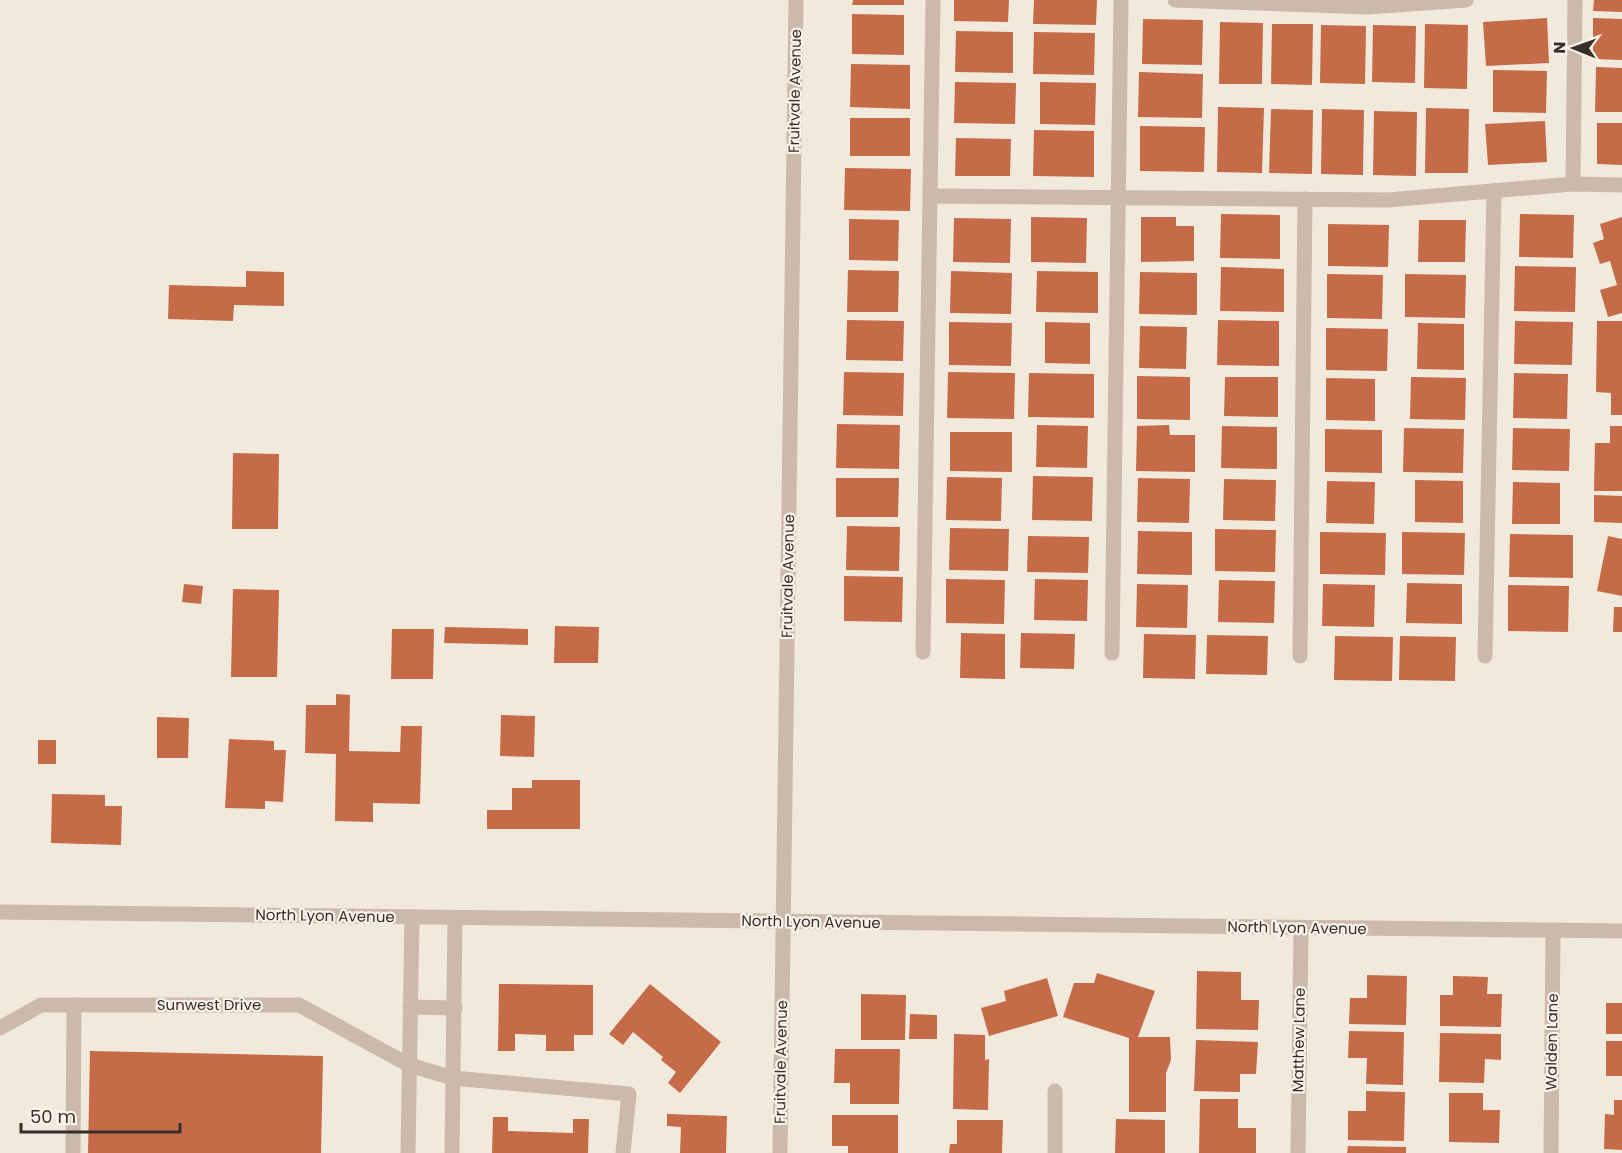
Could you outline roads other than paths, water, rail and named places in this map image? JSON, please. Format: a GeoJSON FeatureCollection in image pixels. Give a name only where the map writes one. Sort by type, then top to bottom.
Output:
{"type":"FeatureCollection","features":[{"type":"Feature","properties":{"kind":"street","name":"Fruitvale Avenue"},"geometry":{"type":"LineString","coordinates":[[780,1153],[796,0]]}},
{"type":"Feature","properties":{"kind":"street"},"geometry":{"type":"LineString","coordinates":[[924,652],[933,0]]}},
{"type":"Feature","properties":{"kind":"street"},"geometry":{"type":"LineString","coordinates":[[1112,653],[1121,0]]}},
{"type":"Feature","properties":{"kind":"street"},"geometry":{"type":"LineString","coordinates":[[1174,0],[1368,7],[1466,0]]}},
{"type":"Feature","properties":{"kind":"street"},"geometry":{"type":"LineString","coordinates":[[1573,184],[1575,0]]}},
{"type":"Feature","properties":{"kind":"street"},"geometry":{"type":"LineString","coordinates":[[930,196],[1388,200],[1573,184],[1622,185]]}},
{"type":"Feature","properties":{"kind":"street"},"geometry":{"type":"LineString","coordinates":[[1485,656],[1494,191]]}},
{"type":"Feature","properties":{"kind":"street"},"geometry":{"type":"LineString","coordinates":[[1300,656],[1305,200]]}},
{"type":"Feature","properties":{"kind":"street","name":"North Lyon Avenue"},"geometry":{"type":"LineString","coordinates":[[0,912],[1622,931]]}},
{"type":"Feature","properties":{"kind":"street"},"geometry":{"type":"LineString","coordinates":[[408,1153],[412,917]]}},
{"type":"Feature","properties":{"kind":"street"},"geometry":{"type":"LineString","coordinates":[[452,1153],[455,918]]}},
{"type":"Feature","properties":{"kind":"street","name":"Matthew Lane"},"geometry":{"type":"LineString","coordinates":[[1298,1153],[1301,928]]}},
{"type":"Feature","properties":{"kind":"street","name":"Walden Lane"},"geometry":{"type":"LineString","coordinates":[[1551,1153],[1553,930]]}},
{"type":"Feature","properties":{"kind":"street","name":"Sunwest Drive"},"geometry":{"type":"LineString","coordinates":[[0,1028],[41,1005],[299,1005],[410,1065],[453,1078],[629,1094],[623,1153]]}},
{"type":"Feature","properties":{"kind":"street"},"geometry":{"type":"LineString","coordinates":[[73,1153],[74,1005]]}},
{"type":"Feature","properties":{"kind":"street"},"geometry":{"type":"LineString","coordinates":[[410,1007],[455,1008]]}},
{"type":"Feature","properties":{"kind":"street"},"geometry":{"type":"LineString","coordinates":[[1055,1091],[1055,1153]]}}]}
